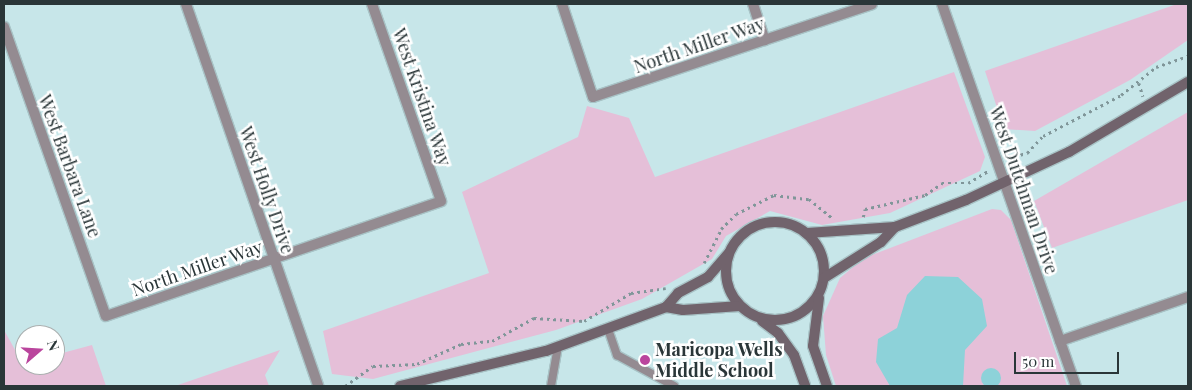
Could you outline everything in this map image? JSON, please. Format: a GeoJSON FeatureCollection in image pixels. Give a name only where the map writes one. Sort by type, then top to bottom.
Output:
{"type":"FeatureCollection","features":[{"type":"Feature","properties":{"kind":"street","name":"West Holly Drive"},"geometry":{"type":"LineString","coordinates":[[186,4],[318,386]]}},
{"type":"Feature","properties":{"kind":"street","name":"West Kristina Way"},"geometry":{"type":"LineString","coordinates":[[372,4],[441,201]]}},
{"type":"Feature","properties":{"kind":"street","name":"North Miller Way"},"geometry":{"type":"LineString","coordinates":[[562,4],[593,97],[872,4]]}},
{"type":"Feature","properties":{"kind":"street"},"geometry":{"type":"LineString","coordinates":[[753,4],[765,40]]}},
{"type":"Feature","properties":{"kind":"street","name":"West Dutchman Drive"},"geometry":{"type":"LineString","coordinates":[[942,4],[1076,386]]}},
{"type":"Feature","properties":{"kind":"street","name":"West Barbara Lane"},"geometry":{"type":"LineString","coordinates":[[4,27],[106,316]]}},
{"type":"Feature","properties":{"kind":"street"},"geometry":{"type":"LineString","coordinates":[[400,386],[558,347],[666,306],[678,293],[708,276],[729,253],[742,234],[763,223],[778,222],[807,233],[895,227],[1005,184],[1188,82]]}},
{"type":"Feature","properties":{"kind":"street","name":"North Miller Way"},"geometry":{"type":"LineString","coordinates":[[106,316],[441,201]]}},
{"type":"Feature","properties":{"kind":"street"},"geometry":{"type":"LineString","coordinates":[[824,278],[881,242],[895,227]]}},
{"type":"Feature","properties":{"kind":"street"},"geometry":{"type":"LineString","coordinates":[[807,233],[821,254],[824,278],[813,346],[827,386]]}},
{"type":"Feature","properties":{"kind":"street"},"geometry":{"type":"LineString","coordinates":[[729,253],[726,281],[740,306],[778,333],[794,355],[805,386]]}},
{"type":"Feature","properties":{"kind":"street"},"geometry":{"type":"LineString","coordinates":[[757,318],[788,320],[808,308],[822,289]]}},
{"type":"Feature","properties":{"kind":"street"},"geometry":{"type":"LineString","coordinates":[[1060,341],[1188,297]]}},
{"type":"Feature","properties":{"kind":"street"},"geometry":{"type":"LineString","coordinates":[[666,306],[683,310],[740,306]]}},
{"type":"Feature","properties":{"kind":"lane"},"geometry":{"type":"LineString","coordinates":[[608,329],[617,355],[674,386]]}},
{"type":"Feature","properties":{"kind":"lane"},"geometry":{"type":"LineString","coordinates":[[551,386],[558,347]]}},
{"type":"Feature","properties":{"kind":"path"},"geometry":{"type":"LineString","coordinates":[[856,222],[862,221],[865,209],[925,195],[942,184],[968,183],[997,161],[1027,153],[1043,136],[1121,95],[1156,67],[1188,56]]}},
{"type":"Feature","properties":{"kind":"path"},"geometry":{"type":"LineString","coordinates":[[702,266],[721,229],[736,214],[774,195],[809,199],[841,221]]}},
{"type":"Feature","properties":{"kind":"path"},"geometry":{"type":"LineString","coordinates":[[345,386],[372,366],[417,364],[461,344],[492,340],[534,318],[584,321],[631,294],[673,287]]}},
{"type":"Feature","properties":{"kind":"path"},"geometry":{"type":"LineString","coordinates":[[258,386],[266,386]]}},
{"type":"Feature","properties":{"kind":"shaded area"},"geometry":{"type":"Polygon","coordinates":[[[1177,4],[1188,4],[1188,40],[1130,80],[1035,131],[1004,129],[985,71],[1177,4]]]}},
{"type":"Feature","properties":{"kind":"shaded area"},"geometry":{"type":"Polygon","coordinates":[[[954,72],[985,157],[980,171],[890,213],[822,225],[770,211],[726,236],[712,259],[642,299],[556,330],[373,379],[332,374],[323,331],[489,273],[462,192],[578,137],[587,106],[629,118],[655,177],[954,72]]]}},
{"type":"Feature","properties":{"kind":"shaded area"},"geometry":{"type":"Polygon","coordinates":[[[1188,112],[1188,200],[1052,248],[1034,201],[1188,112]]]}},
{"type":"Feature","properties":{"kind":"shaded area"},"geometry":{"type":"Polygon","coordinates":[[[992,209],[1001,210],[1011,220],[1067,386],[836,386],[826,355],[823,316],[840,278],[864,258],[992,209]]]}},
{"type":"Feature","properties":{"kind":"shaded area"},"geometry":{"type":"Polygon","coordinates":[[[4,330],[15,350],[15,375],[65,375],[65,352],[92,345],[106,386],[4,386],[4,330]]]}},
{"type":"Feature","properties":{"kind":"shaded area"},"geometry":{"type":"Polygon","coordinates":[[[280,350],[265,375],[269,386],[175,386],[280,350]]]}},
{"type":"Feature","properties":{"kind":"water"},"geometry":{"type":"Polygon","coordinates":[[[925,276],[958,277],[982,299],[987,326],[965,350],[963,386],[890,386],[876,362],[878,339],[897,328],[907,295],[925,276]]]}},
{"type":"Feature","properties":{"kind":"water"},"geometry":{"type":"Polygon","coordinates":[[[991,368],[998,371],[1001,378],[998,385],[991,388],[984,385],[981,378],[984,371],[991,368]]]}},
{"type":"Feature","properties":{"kind":"place","name":"Maricopa Wells Middle School"},"geometry":{"type":"Point","coordinates":[645,360]}}]}
